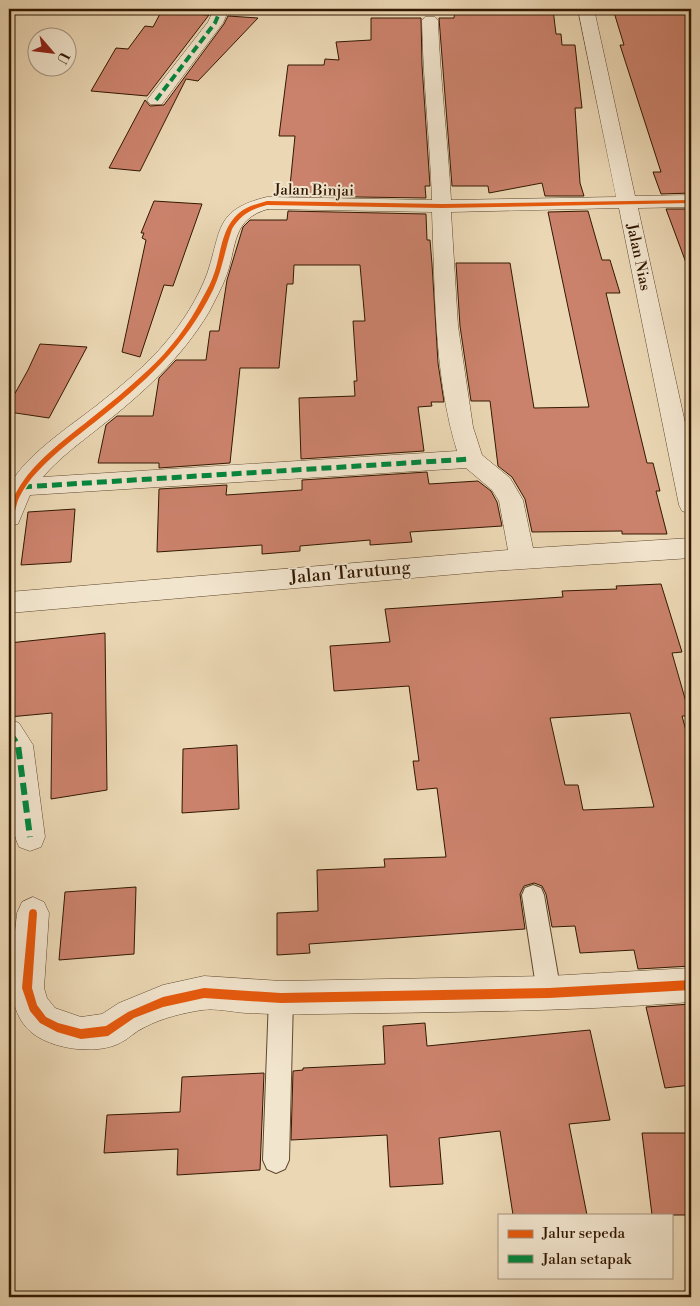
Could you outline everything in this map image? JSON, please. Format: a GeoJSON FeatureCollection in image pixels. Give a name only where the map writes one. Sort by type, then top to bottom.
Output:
{"type":"FeatureCollection","features":[{"type":"Feature","properties":{"kind":"street"},"geometry":{"type":"LineString","coordinates":[[156,100],[215,23],[221,9]]}},
{"type":"Feature","properties":{"kind":"street","name":"Jalan Nias"},"geometry":{"type":"LineString","coordinates":[[586,9],[691,505]]}},
{"type":"Feature","properties":{"kind":"street"},"geometry":{"type":"LineString","coordinates":[[430,20],[431,63],[439,148],[447,326],[461,427],[471,459],[501,484],[511,500],[522,558]]}},
{"type":"Feature","properties":{"kind":"street","name":"Jalan Binjai"},"geometry":{"type":"LineString","coordinates":[[9,517],[29,475],[56,449],[113,405],[150,372],[174,347],[217,275],[228,230],[234,220],[244,211],[254,206],[267,203],[442,206],[691,201]]}},
{"type":"Feature","properties":{"kind":"street"},"geometry":{"type":"LineString","coordinates":[[22,487],[471,459]]}},
{"type":"Feature","properties":{"kind":"street","name":"Jalan Tarutung"},"geometry":{"type":"LineString","coordinates":[[9,603],[522,558],[691,548]]}},
{"type":"Feature","properties":{"kind":"street"},"geometry":{"type":"LineString","coordinates":[[9,732],[18,745],[30,838]]}},
{"type":"Feature","properties":{"kind":"street"},"geometry":{"type":"LineString","coordinates":[[33,913],[27,988],[33,1008],[43,1020],[64,1030],[81,1034],[108,1030],[131,1015],[163,1002],[204,993],[281,998],[550,993],[691,985]]}},
{"type":"Feature","properties":{"kind":"lane"},"geometry":{"type":"LineString","coordinates":[[533,895],[550,993]]}},
{"type":"Feature","properties":{"kind":"lane"},"geometry":{"type":"LineString","coordinates":[[276,1160],[281,998]]}},
{"type":"Feature","properties":{"kind":"building"},"geometry":{"type":"Polygon","coordinates":[[[455,9],[553,9],[556,34],[561,34],[562,45],[575,45],[582,108],[575,108],[580,183],[584,196],[545,196],[542,183],[489,193],[488,186],[452,186],[439,18],[454,18],[455,9]]]}},
{"type":"Feature","properties":{"kind":"building"},"geometry":{"type":"Polygon","coordinates":[[[613,9],[691,9],[691,193],[661,194],[653,172],[661,172],[620,45],[624,45],[613,9]]]}},
{"type":"Feature","properties":{"kind":"building"},"geometry":{"type":"Polygon","coordinates":[[[161,12],[209,15],[147,96],[91,91],[116,48],[128,49],[145,26],[153,27],[161,12]]]}},
{"type":"Feature","properties":{"kind":"building"},"geometry":{"type":"Polygon","coordinates":[[[228,16],[258,18],[198,81],[186,79],[140,171],[109,168],[145,100],[150,106],[164,105],[228,16]]]}},
{"type":"Feature","properties":{"kind":"building"},"geometry":{"type":"Polygon","coordinates":[[[371,18],[421,18],[422,65],[430,186],[425,186],[426,198],[289,196],[295,136],[279,136],[288,65],[324,65],[325,59],[339,60],[336,42],[371,40],[371,18]]]}},
{"type":"Feature","properties":{"kind":"building"},"geometry":{"type":"Polygon","coordinates":[[[154,201],[202,204],[173,286],[164,285],[140,357],[122,352],[146,240],[142,238],[144,233],[141,233],[154,201]]]}},
{"type":"Feature","properties":{"kind":"building"},"geometry":{"type":"Polygon","coordinates":[[[666,209],[691,209],[691,268],[688,268],[666,209]]]}},
{"type":"Feature","properties":{"kind":"building"},"geometry":{"type":"Polygon","coordinates":[[[288,211],[426,214],[427,240],[430,240],[432,264],[438,363],[444,402],[431,402],[432,406],[418,407],[424,451],[301,459],[299,398],[355,396],[354,381],[357,381],[353,321],[365,321],[360,265],[294,265],[293,284],[287,284],[279,368],[240,368],[230,463],[159,468],[159,463],[98,463],[106,425],[117,416],[153,416],[159,378],[176,360],[206,360],[210,331],[219,331],[227,280],[243,227],[250,220],[287,220],[288,211]]]}},
{"type":"Feature","properties":{"kind":"building"},"geometry":{"type":"Polygon","coordinates":[[[588,211],[602,260],[610,260],[620,293],[606,293],[647,463],[653,463],[660,491],[656,491],[667,534],[622,534],[622,531],[532,532],[525,499],[512,477],[498,466],[490,401],[471,401],[460,326],[456,263],[510,263],[534,408],[589,407],[548,212],[588,211]]]}},
{"type":"Feature","properties":{"kind":"building"},"geometry":{"type":"Polygon","coordinates":[[[40,344],[87,347],[49,418],[9,412],[9,404],[40,344]]]}},
{"type":"Feature","properties":{"kind":"building"},"geometry":{"type":"Polygon","coordinates":[[[427,472],[429,484],[478,481],[491,491],[497,502],[502,526],[410,532],[412,542],[370,545],[370,540],[300,546],[300,551],[262,554],[262,545],[157,552],[159,489],[227,485],[226,495],[302,490],[302,480],[427,472]]]}},
{"type":"Feature","properties":{"kind":"building"},"geometry":{"type":"Polygon","coordinates":[[[75,509],[71,562],[21,565],[28,512],[75,509]]]}},
{"type":"Feature","properties":{"kind":"building"},"geometry":{"type":"Polygon","coordinates":[[[661,584],[682,652],[672,653],[690,716],[682,716],[691,749],[691,966],[638,969],[634,950],[580,953],[575,926],[552,927],[546,894],[542,886],[534,883],[524,886],[520,894],[525,929],[309,944],[310,953],[277,955],[277,913],[318,911],[317,870],[385,867],[384,859],[446,857],[437,788],[417,790],[413,761],[419,761],[409,686],[334,691],[330,646],[390,642],[385,609],[563,597],[562,591],[617,589],[616,586],[661,584]],[[630,713],[550,718],[565,785],[578,785],[583,810],[654,807],[630,713]]]}},
{"type":"Feature","properties":{"kind":"building"},"geometry":{"type":"Polygon","coordinates":[[[105,633],[107,790],[51,799],[52,713],[9,717],[9,643],[105,633]]]}},
{"type":"Feature","properties":{"kind":"building"},"geometry":{"type":"Polygon","coordinates":[[[237,745],[239,809],[182,813],[183,749],[237,745]]]}},
{"type":"Feature","properties":{"kind":"building"},"geometry":{"type":"Polygon","coordinates":[[[136,887],[134,954],[59,960],[65,892],[136,887]]]}},
{"type":"Feature","properties":{"kind":"building"},"geometry":{"type":"Polygon","coordinates":[[[691,1004],[691,1085],[665,1088],[646,1007],[691,1004]]]}},
{"type":"Feature","properties":{"kind":"building"},"geometry":{"type":"Polygon","coordinates":[[[425,1023],[427,1046],[590,1030],[610,1120],[569,1124],[587,1214],[513,1214],[500,1131],[439,1138],[443,1184],[390,1187],[387,1135],[291,1140],[293,1071],[303,1070],[303,1068],[385,1064],[383,1026],[425,1023]]]}},
{"type":"Feature","properties":{"kind":"building"},"geometry":{"type":"Polygon","coordinates":[[[264,1073],[260,1170],[177,1175],[178,1149],[104,1153],[107,1115],[180,1112],[182,1077],[264,1073]]]}},
{"type":"Feature","properties":{"kind":"building"},"geometry":{"type":"Polygon","coordinates":[[[642,1133],[691,1133],[691,1215],[652,1214],[642,1133]]]}},
{"type":"Feature","properties":{"kind":"marked path"},"geometry":{"type":"LineString","coordinates":[[156,100],[215,23],[221,9]]}},
{"type":"Feature","properties":{"kind":"marked path"},"geometry":{"type":"LineString","coordinates":[[22,487],[471,459]]}},
{"type":"Feature","properties":{"kind":"marked path"},"geometry":{"type":"LineString","coordinates":[[9,732],[18,745],[30,837]]}},
{"type":"Feature","properties":{"kind":"cycle path"},"geometry":{"type":"LineString","coordinates":[[9,517],[15,499],[35,469],[62,444],[141,381],[179,341],[198,312],[214,282],[230,229],[235,220],[252,207],[267,203],[442,206],[691,201]]}},
{"type":"Feature","properties":{"kind":"cycle path"},"geometry":{"type":"LineString","coordinates":[[33,913],[27,988],[33,1008],[43,1020],[57,1027],[81,1034],[108,1031],[131,1015],[163,1002],[204,993],[281,998],[549,993],[691,985]]}}]}
